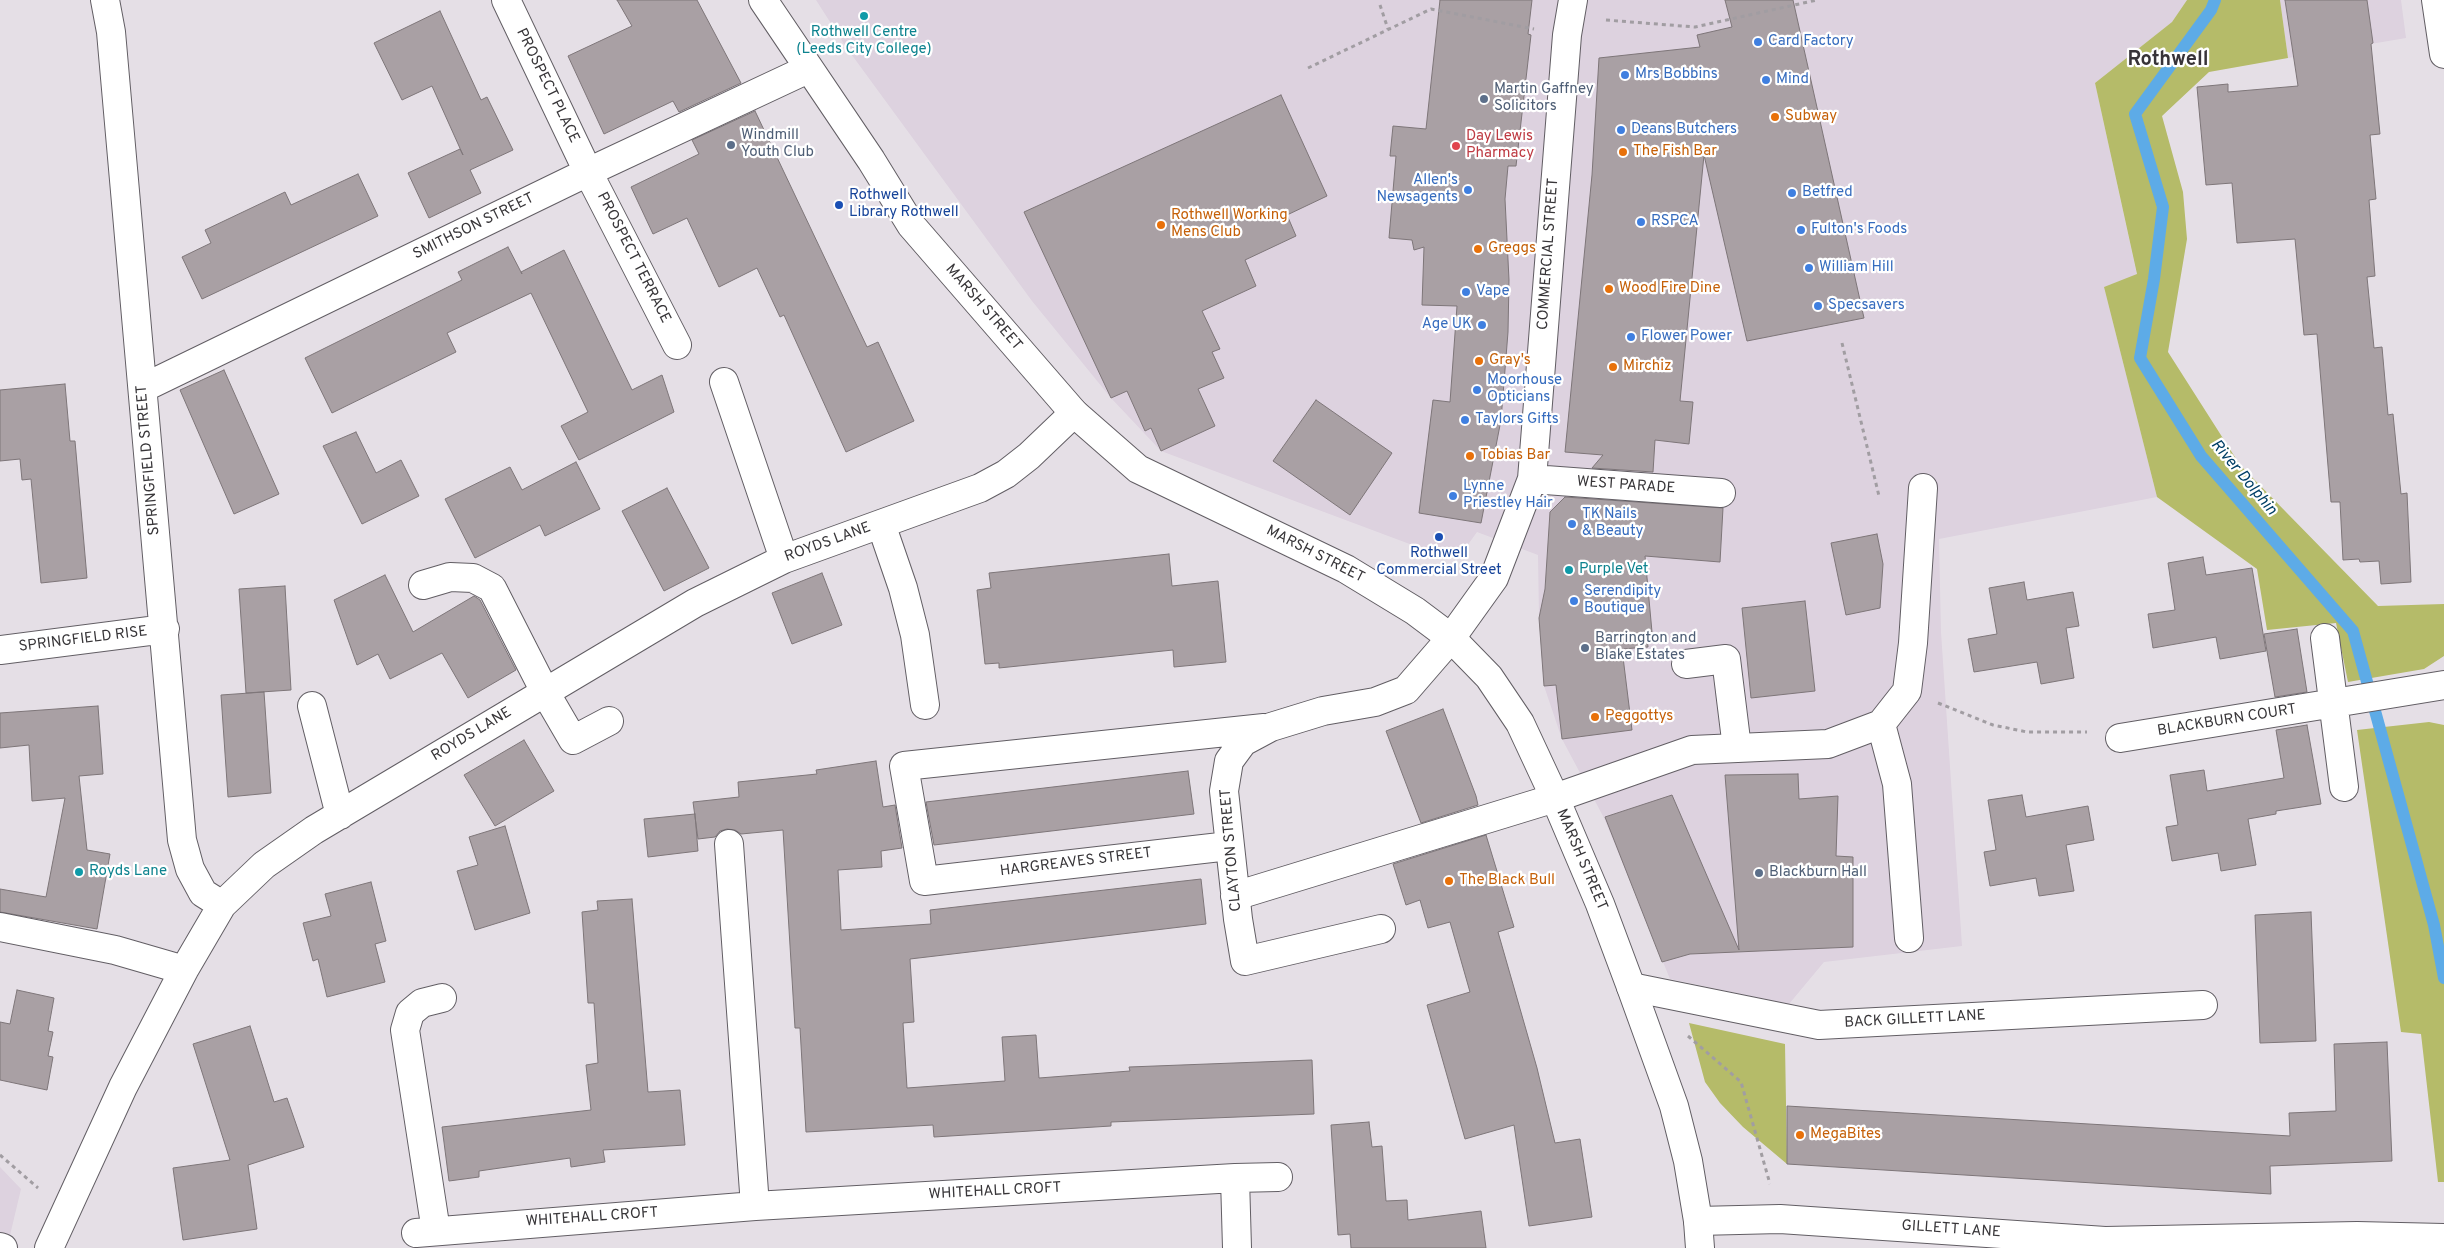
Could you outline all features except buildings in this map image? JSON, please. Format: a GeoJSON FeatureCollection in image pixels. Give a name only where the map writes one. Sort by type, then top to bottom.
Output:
{"type":"FeatureCollection","features":[{"type":"Feature","properties":{"kind":"street","name":"SPRINGFIELD STREET"},"geometry":{"type":"LineString","coordinates":[[105,0],[111,32],[165,629],[182,840],[190,869],[203,894],[222,905]]}},
{"type":"Feature","properties":{"kind":"street","name":"PROSPECT PLACE"},"geometry":{"type":"LineString","coordinates":[[506,0],[588,172]]}},
{"type":"Feature","properties":{"kind":"street","name":"MARSH STREET"},"geometry":{"type":"LineString","coordinates":[[762,0],[871,160],[911,225],[1074,413],[1138,469],[1346,569],[1415,611],[1450,638],[1489,677],[1520,723],[1555,798],[1600,904],[1631,987],[1674,1106],[1688,1161],[1698,1220],[1700,1248]]}},
{"type":"Feature","properties":{"kind":"street","name":"COMMERCIAL STREET"},"geometry":{"type":"LineString","coordinates":[[1450,638],[1494,578],[1532,479],[1570,17]]}},
{"type":"Feature","properties":{"kind":"street"},"geometry":{"type":"LineString","coordinates":[[2440,17],[2444,54]]}},
{"type":"Feature","properties":{"kind":"street","name":"SMITHSON STREET"},"geometry":{"type":"LineString","coordinates":[[143,388],[588,172],[808,69]]}},
{"type":"Feature","properties":{"kind":"street","name":"PROSPECT TERRACE"},"geometry":{"type":"LineString","coordinates":[[588,172],[677,345]]}},
{"type":"Feature","properties":{"kind":"street"},"geometry":{"type":"LineString","coordinates":[[724,382],[784,559]]}},
{"type":"Feature","properties":{"kind":"street","name":"ROYDS LANE"},"geometry":{"type":"LineString","coordinates":[[48,1248],[123,1087],[184,970],[222,905],[264,864],[340,814],[695,603],[784,559],[980,488],[1006,474],[1030,456],[1074,413]]}},
{"type":"Feature","properties":{"kind":"street","name":"WEST PARADE"},"geometry":{"type":"LineString","coordinates":[[1532,479],[1721,493]]}},
{"type":"Feature","properties":{"kind":"street"},"geometry":{"type":"LineString","coordinates":[[1235,896],[1555,798],[1692,750],[1828,744],[1881,724],[1907,691],[1913,643],[1923,488]]}},
{"type":"Feature","properties":{"kind":"street"},"geometry":{"type":"LineString","coordinates":[[881,524],[903,588],[915,635],[925,705]]}},
{"type":"Feature","properties":{"kind":"street"},"geometry":{"type":"LineString","coordinates":[[423,585],[450,577],[473,578],[492,588],[545,692],[573,740],[610,721]]}},
{"type":"Feature","properties":{"kind":"street","name":"SPRINGFIELD RISE"},"geometry":{"type":"LineString","coordinates":[[0,650],[165,629]]}},
{"type":"Feature","properties":{"kind":"street","name":"CLAYTON STREET"},"geometry":{"type":"LineString","coordinates":[[1381,929],[1245,961],[1235,896],[1224,791],[1229,761],[1243,742],[1271,727],[1323,711],[1375,702],[1406,690],[1450,638]]}},
{"type":"Feature","properties":{"kind":"street"},"geometry":{"type":"LineString","coordinates":[[2325,638],[2343,702],[2344,787]]}},
{"type":"Feature","properties":{"kind":"street"},"geometry":{"type":"LineString","coordinates":[[1686,664],[1726,658],[1737,748]]}},
{"type":"Feature","properties":{"kind":"street","name":"BLACKBURN COURT"},"geometry":{"type":"LineString","coordinates":[[2120,738],[2444,685]]}},
{"type":"Feature","properties":{"kind":"street"},"geometry":{"type":"LineString","coordinates":[[312,706],[340,814]]}},
{"type":"Feature","properties":{"kind":"street"},"geometry":{"type":"LineString","coordinates":[[1881,724],[1897,784],[1909,938]]}},
{"type":"Feature","properties":{"kind":"street","name":"HARGREAVES STREET"},"geometry":{"type":"LineString","coordinates":[[1229,846],[924,881],[904,766],[1271,727]]}},
{"type":"Feature","properties":{"kind":"street"},"geometry":{"type":"LineString","coordinates":[[729,844],[756,1206]]}},
{"type":"Feature","properties":{"kind":"street"},"geometry":{"type":"LineString","coordinates":[[0,927],[115,950],[184,970]]}},
{"type":"Feature","properties":{"kind":"street","name":"BACK GILLETT LANE"},"geometry":{"type":"LineString","coordinates":[[1631,987],[1819,1025],[2203,1005]]}},
{"type":"Feature","properties":{"kind":"street"},"geometry":{"type":"LineString","coordinates":[[442,998],[422,1002],[410,1013],[405,1030],[443,1235]]}},
{"type":"Feature","properties":{"kind":"street","name":"WHITEHALL CROFT"},"geometry":{"type":"LineString","coordinates":[[443,1235],[756,1206],[1278,1177]]}},
{"type":"Feature","properties":{"kind":"street"},"geometry":{"type":"LineString","coordinates":[[1235,1178],[1237,1248]]}},
{"type":"Feature","properties":{"kind":"street","name":"GILLETT LANE"},"geometry":{"type":"LineString","coordinates":[[1698,1220],[1780,1219],[2105,1245],[2357,1236],[2444,1238]]}},
{"type":"Feature","properties":{"kind":"path"},"geometry":{"type":"LineString","coordinates":[[1308,68],[1431,9],[1695,27],[1817,0]]}},
{"type":"Feature","properties":{"kind":"path"},"geometry":{"type":"LineString","coordinates":[[1380,5],[1388,29]]}},
{"type":"Feature","properties":{"kind":"path"},"geometry":{"type":"LineString","coordinates":[[1842,343],[1879,496]]}},
{"type":"Feature","properties":{"kind":"path"},"geometry":{"type":"LineString","coordinates":[[1907,691],[1993,725],[2027,732],[2098,732],[2120,738]]}},
{"type":"Feature","properties":{"kind":"path"},"geometry":{"type":"LineString","coordinates":[[1682,1031],[1741,1082],[1780,1219]]}},
{"type":"Feature","properties":{"kind":"path"},"geometry":{"type":"LineString","coordinates":[[0,1155],[64,1211]]}},
{"type":"Feature","properties":{"kind":"shaded area"},"geometry":{"type":"Polygon","coordinates":[[[816,0],[2187,0],[2172,22],[2095,83],[2137,275],[2104,287],[2157,497],[1939,539],[1941,632],[1962,946],[1824,962],[1789,1004],[1670,979],[1604,818],[1562,739],[1544,686],[1539,618],[1538,555],[1477,532],[1467,546],[1450,551],[1431,552],[1161,451],[1111,398],[1032,301],[846,47],[816,0]]]}},
{"type":"Feature","properties":{"kind":"shaded area"},"geometry":{"type":"Polygon","coordinates":[[[2280,0],[2401,0],[2406,38],[2288,58],[2280,0]]]}},
{"type":"Feature","properties":{"kind":"shaded area"},"geometry":{"type":"Polygon","coordinates":[[[0,1167],[21,1189],[7,1248],[0,1248],[0,1167]]]}},
{"type":"Feature","properties":{"kind":"green space"},"geometry":{"type":"Polygon","coordinates":[[[2187,0],[2280,0],[2288,58],[2209,72],[2162,116],[2183,192],[2187,239],[2168,352],[2240,465],[2378,606],[2444,604],[2444,656],[2424,669],[2348,682],[2336,623],[2267,630],[2257,569],[2157,497],[2104,287],[2137,274],[2095,83],[2172,22],[2187,0]]]}},
{"type":"Feature","properties":{"kind":"green space"},"geometry":{"type":"Polygon","coordinates":[[[2429,722],[2444,725],[2444,1182],[2438,1182],[2421,1034],[2401,1032],[2357,730],[2429,722]]]}},
{"type":"Feature","properties":{"kind":"green space"},"geometry":{"type":"Polygon","coordinates":[[[1689,1023],[1785,1044],[1787,1164],[1743,1127],[1720,1103],[1705,1082],[1689,1023]]]}},
{"type":"Feature","properties":{"kind":"waterway","name":"River Dolphin"},"geometry":{"type":"LineString","coordinates":[[2215,0],[2211,10],[2135,114],[2163,207],[2154,279],[2140,358],[2201,456],[2353,631],[2434,925],[2444,978]]}},
{"type":"Feature","properties":{"kind":"place","name":"Rothwell Centre (Leeds City College)"},"geometry":{"type":"Point","coordinates":[864,16]}},
{"type":"Feature","properties":{"kind":"place","name":"Card Factory"},"geometry":{"type":"Point","coordinates":[1758,42]}},
{"type":"Feature","properties":{"kind":"place","name":"Mrs Bobbins"},"geometry":{"type":"Point","coordinates":[1625,75]}},
{"type":"Feature","properties":{"kind":"place","name":"Mind"},"geometry":{"type":"Point","coordinates":[1766,80]}},
{"type":"Feature","properties":{"kind":"place","name":"Martin Gaffney Solicitors"},"geometry":{"type":"Point","coordinates":[1484,99]}},
{"type":"Feature","properties":{"kind":"place","name":"Subway"},"geometry":{"type":"Point","coordinates":[1775,117]}},
{"type":"Feature","properties":{"kind":"place","name":"Deans Butchers"},"geometry":{"type":"Point","coordinates":[1621,130]}},
{"type":"Feature","properties":{"kind":"place","name":"Windmill Youth Club"},"geometry":{"type":"Point","coordinates":[731,145]}},
{"type":"Feature","properties":{"kind":"place","name":"Day Lewis Pharmacy"},"geometry":{"type":"Point","coordinates":[1456,146]}},
{"type":"Feature","properties":{"kind":"place","name":"The Fish Bar"},"geometry":{"type":"Point","coordinates":[1623,152]}},
{"type":"Feature","properties":{"kind":"place","name":"Allen's Newsagents"},"geometry":{"type":"Point","coordinates":[1468,190]}},
{"type":"Feature","properties":{"kind":"place","name":"Betfred"},"geometry":{"type":"Point","coordinates":[1792,193]}},
{"type":"Feature","properties":{"kind":"place","name":"Rothwell Library Rothwell"},"geometry":{"type":"Point","coordinates":[839,205]}},
{"type":"Feature","properties":{"kind":"place","name":"RSPCA"},"geometry":{"type":"Point","coordinates":[1641,222]}},
{"type":"Feature","properties":{"kind":"place","name":"Rothwell Working Mens Club"},"geometry":{"type":"Point","coordinates":[1161,225]}},
{"type":"Feature","properties":{"kind":"place","name":"Fulton's Foods"},"geometry":{"type":"Point","coordinates":[1801,230]}},
{"type":"Feature","properties":{"kind":"place","name":"Greggs"},"geometry":{"type":"Point","coordinates":[1478,249]}},
{"type":"Feature","properties":{"kind":"place","name":"William Hill"},"geometry":{"type":"Point","coordinates":[1809,268]}},
{"type":"Feature","properties":{"kind":"place","name":"Wood Fire Dine"},"geometry":{"type":"Point","coordinates":[1609,289]}},
{"type":"Feature","properties":{"kind":"place","name":"Vape"},"geometry":{"type":"Point","coordinates":[1466,292]}},
{"type":"Feature","properties":{"kind":"place","name":"Specsavers"},"geometry":{"type":"Point","coordinates":[1818,306]}},
{"type":"Feature","properties":{"kind":"place","name":"Age UK"},"geometry":{"type":"Point","coordinates":[1482,325]}},
{"type":"Feature","properties":{"kind":"place","name":"Flower Power"},"geometry":{"type":"Point","coordinates":[1631,337]}},
{"type":"Feature","properties":{"kind":"place","name":"Gray's"},"geometry":{"type":"Point","coordinates":[1479,361]}},
{"type":"Feature","properties":{"kind":"place","name":"Mirchiz"},"geometry":{"type":"Point","coordinates":[1613,367]}},
{"type":"Feature","properties":{"kind":"place","name":"Moorhouse Opticians"},"geometry":{"type":"Point","coordinates":[1477,390]}},
{"type":"Feature","properties":{"kind":"place","name":"Taylors Gifts"},"geometry":{"type":"Point","coordinates":[1465,420]}},
{"type":"Feature","properties":{"kind":"place","name":"Tobias Bar"},"geometry":{"type":"Point","coordinates":[1470,456]}},
{"type":"Feature","properties":{"kind":"place","name":"Lynne Priestley Hair"},"geometry":{"type":"Point","coordinates":[1453,496]}},
{"type":"Feature","properties":{"kind":"place","name":"TK Nails & Beauty"},"geometry":{"type":"Point","coordinates":[1572,524]}},
{"type":"Feature","properties":{"kind":"place","name":"Rothwell Commercial Street"},"geometry":{"type":"Point","coordinates":[1439,537]}},
{"type":"Feature","properties":{"kind":"place","name":"Purple Vet"},"geometry":{"type":"Point","coordinates":[1569,570]}},
{"type":"Feature","properties":{"kind":"place","name":"Serendipity Boutique"},"geometry":{"type":"Point","coordinates":[1574,601]}},
{"type":"Feature","properties":{"kind":"place","name":"Barrington and Blake Estates"},"geometry":{"type":"Point","coordinates":[1585,648]}},
{"type":"Feature","properties":{"kind":"place","name":"Peggottys"},"geometry":{"type":"Point","coordinates":[1595,717]}},
{"type":"Feature","properties":{"kind":"place","name":"Royds Lane"},"geometry":{"type":"Point","coordinates":[79,872]}},
{"type":"Feature","properties":{"kind":"place","name":"Blackburn Hall"},"geometry":{"type":"Point","coordinates":[1759,873]}},
{"type":"Feature","properties":{"kind":"place","name":"The Black Bull"},"geometry":{"type":"Point","coordinates":[1449,881]}},
{"type":"Feature","properties":{"kind":"place","name":"MegaBites"},"geometry":{"type":"Point","coordinates":[1800,1135]}},
{"type":"Feature","properties":{"kind":"district","name":"Rothwell"},"geometry":{"type":"Point","coordinates":[2168,61]}}]}
